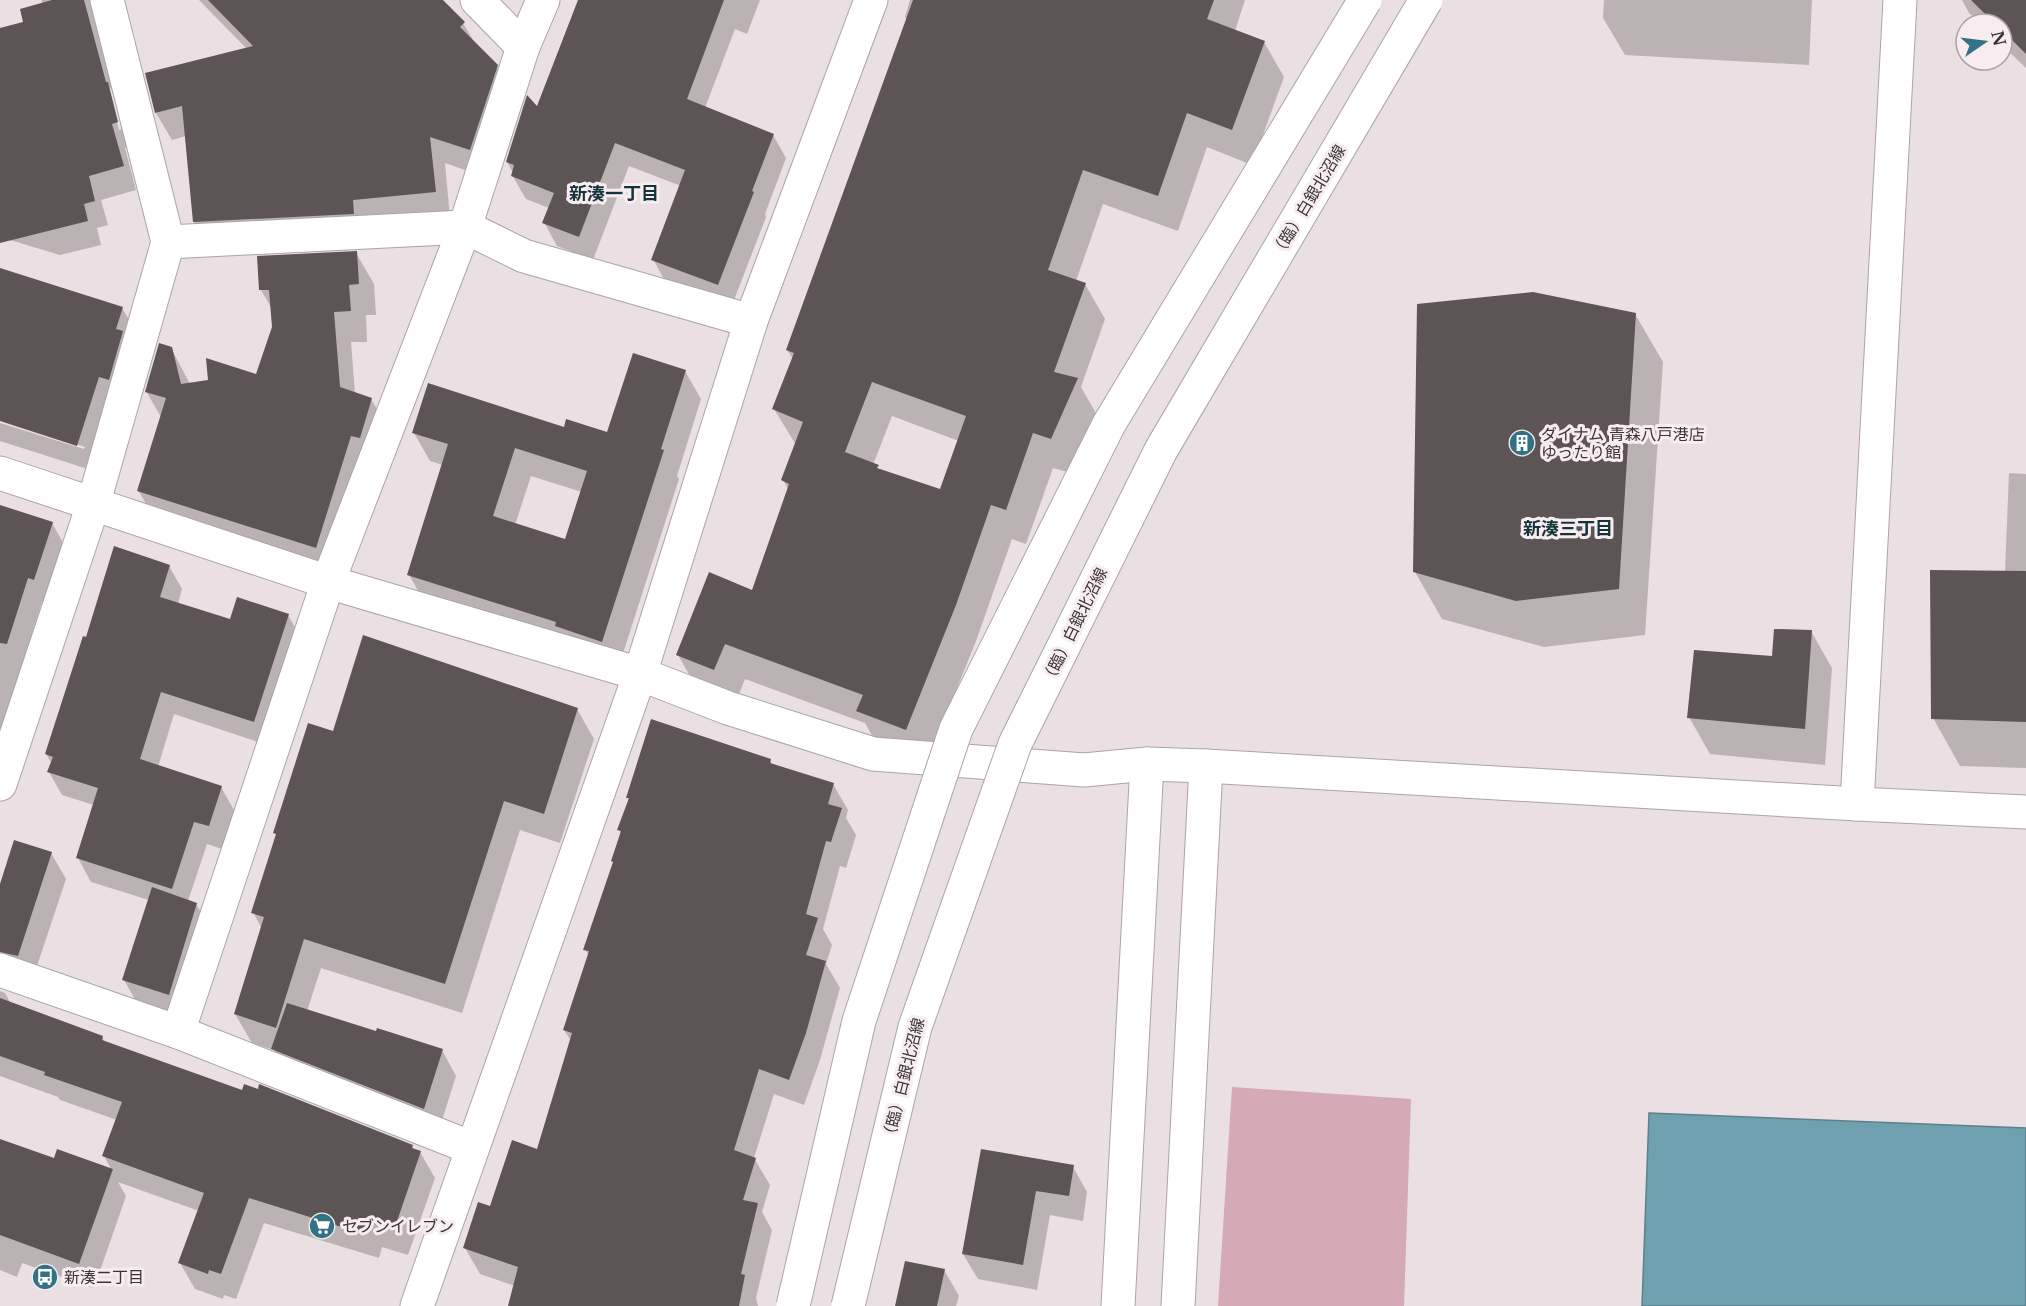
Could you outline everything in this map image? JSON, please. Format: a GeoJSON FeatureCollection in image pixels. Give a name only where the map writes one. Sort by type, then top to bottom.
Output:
{"type":"FeatureCollection","features":[{"type":"Feature","properties":{"kind":"street"},"geometry":{"type":"LineString","coordinates":[[0,784],[93,505],[168,242],[107,0]]}},
{"type":"Feature","properties":{"kind":"street"},"geometry":{"type":"LineString","coordinates":[[477,0],[524,47]]}},
{"type":"Feature","properties":{"kind":"street"},"geometry":{"type":"LineString","coordinates":[[178,1032],[328,582],[465,227],[524,47],[543,0]]}},
{"type":"Feature","properties":{"kind":"street"},"geometry":{"type":"LineString","coordinates":[[417,1306],[640,674],[751,321],[871,0]]}},
{"type":"Feature","properties":{"kind":"street"},"geometry":{"type":"LineString","coordinates":[[793,1306],[859,1021],[956,729],[1109,424],[1365,0]]}},
{"type":"Feature","properties":{"kind":"street","name":"（臨）白銀北沼線"},"geometry":{"type":"LineString","coordinates":[[848,1306],[915,1027],[1015,744],[1161,450],[1426,0]]}},
{"type":"Feature","properties":{"kind":"street"},"geometry":{"type":"LineString","coordinates":[[1857,804],[1900,0]]}},
{"type":"Feature","properties":{"kind":"street"},"geometry":{"type":"LineString","coordinates":[[168,242],[465,227],[524,256],[751,321]]}},
{"type":"Feature","properties":{"kind":"street"},"geometry":{"type":"LineString","coordinates":[[0,473],[328,582],[640,674],[728,708],[873,754],[1084,770],[1147,764],[1206,766],[2026,812]]}},
{"type":"Feature","properties":{"kind":"street"},"geometry":{"type":"LineString","coordinates":[[1118,1306],[1147,764]]}},
{"type":"Feature","properties":{"kind":"street"},"geometry":{"type":"LineString","coordinates":[[1178,1306],[1206,766]]}},
{"type":"Feature","properties":{"kind":"street"},"geometry":{"type":"LineString","coordinates":[[0,970],[178,1032],[472,1148]]}},
{"type":"Feature","properties":{"kind":"shaded area"},"geometry":{"type":"Polygon","coordinates":[[[1232,1087],[1411,1099],[1404,1306],[1218,1306],[1232,1087]]]}},
{"type":"Feature","properties":{"kind":"water"},"geometry":{"type":"Polygon","coordinates":[[[1649,1113],[2026,1128],[2026,1306],[1642,1306],[1649,1113]]]}},
{"type":"Feature","properties":{"kind":"building"},"geometry":{"type":"Polygon","coordinates":[[[52,0],[84,0],[118,122],[112,124],[124,166],[89,176],[95,201],[84,204],[88,221],[0,243],[0,28],[23,22],[20,9],[52,0]]]}},
{"type":"Feature","properties":{"kind":"building"},"geometry":{"type":"Polygon","coordinates":[[[208,0],[443,0],[465,22],[460,27],[498,65],[470,150],[430,137],[436,192],[353,200],[354,214],[193,222],[182,106],[155,113],[145,73],[253,46],[208,0]]]}},
{"type":"Feature","properties":{"kind":"building"},"geometry":{"type":"Polygon","coordinates":[[[578,0],[724,0],[687,99],[774,134],[718,285],[651,260],[685,170],[615,143],[579,237],[542,223],[554,193],[511,176],[514,165],[506,162],[527,95],[537,106],[578,0]]]}},
{"type":"Feature","properties":{"kind":"building"},"geometry":{"type":"Polygon","coordinates":[[[913,0],[1214,0],[1207,19],[1265,41],[1232,130],[1187,113],[1158,196],[1083,170],[1048,270],[1086,283],[1054,372],[1078,378],[1051,439],[1033,433],[1006,510],[991,505],[956,605],[906,730],[856,711],[863,695],[725,644],[714,670],[676,655],[709,572],[752,590],[789,484],[781,480],[803,422],[772,409],[794,353],[786,350],[913,0]],[[872,382],[845,452],[879,465],[877,468],[940,489],[966,416],[872,382]]]}},
{"type":"Feature","properties":{"kind":"building"},"geometry":{"type":"Polygon","coordinates":[[[1971,0],[2026,0],[2026,54],[2014,42],[2014,12],[1983,12],[1971,0]]]}},
{"type":"Feature","properties":{"kind":"building"},"geometry":{"type":"Polygon","coordinates":[[[357,251],[359,284],[349,285],[351,311],[334,312],[340,387],[372,398],[360,438],[351,436],[316,548],[137,491],[166,398],[145,392],[159,343],[172,347],[181,384],[208,380],[206,358],[256,374],[272,327],[269,290],[259,290],[257,256],[357,251]]]}},
{"type":"Feature","properties":{"kind":"building"},"geometry":{"type":"Polygon","coordinates":[[[0,268],[123,307],[116,329],[123,331],[109,380],[99,377],[77,446],[0,421],[0,268]]]}},
{"type":"Feature","properties":{"kind":"building","name":"ダイナム 青森八戸港店 ゆったり館"},"geometry":{"type":"Polygon","coordinates":[[[1533,292],[1636,313],[1619,589],[1516,601],[1413,572],[1417,304],[1533,292]]]}},
{"type":"Feature","properties":{"kind":"building"},"geometry":{"type":"Polygon","coordinates":[[[633,353],[686,370],[661,449],[664,450],[602,642],[555,626],[556,622],[407,575],[448,444],[412,433],[428,383],[564,427],[566,419],[607,432],[633,353]],[[515,448],[493,516],[565,539],[587,471],[515,448]]]}},
{"type":"Feature","properties":{"kind":"building"},"geometry":{"type":"Polygon","coordinates":[[[0,505],[53,522],[34,580],[28,578],[7,644],[0,643],[0,505]]]}},
{"type":"Feature","properties":{"kind":"building"},"geometry":{"type":"Polygon","coordinates":[[[114,546],[170,565],[160,597],[230,619],[237,597],[289,614],[254,722],[161,692],[140,759],[222,786],[209,826],[194,822],[172,889],[76,858],[98,788],[47,772],[53,757],[45,754],[83,636],[86,637],[114,546]]]}},
{"type":"Feature","properties":{"kind":"building"},"geometry":{"type":"Polygon","coordinates":[[[1930,570],[2026,571],[2026,722],[1931,719],[1930,570]]]}},
{"type":"Feature","properties":{"kind":"building"},"geometry":{"type":"Polygon","coordinates":[[[1774,629],[1812,630],[1805,729],[1687,718],[1694,650],[1772,656],[1774,629]]]}},
{"type":"Feature","properties":{"kind":"building"},"geometry":{"type":"Polygon","coordinates":[[[363,635],[578,708],[544,814],[504,801],[445,984],[304,939],[276,1028],[234,1014],[264,917],[251,913],[276,834],[273,833],[308,723],[333,731],[363,635]]]}},
{"type":"Feature","properties":{"kind":"building"},"geometry":{"type":"Polygon","coordinates":[[[651,719],[771,759],[770,763],[834,783],[828,804],[842,808],[831,842],[826,841],[806,914],[818,918],[806,955],[826,961],[806,1033],[789,1080],[759,1069],[734,1150],[756,1158],[743,1200],[758,1203],[741,1274],[745,1275],[739,1306],[508,1306],[518,1267],[463,1248],[478,1202],[490,1206],[512,1140],[537,1149],[572,1033],[563,1030],[589,951],[583,950],[613,862],[611,861],[621,831],[617,830],[629,798],[626,798],[651,719]]]}},
{"type":"Feature","properties":{"kind":"building"},"geometry":{"type":"Polygon","coordinates":[[[14,840],[52,852],[18,956],[0,952],[0,884],[14,840]]]}},
{"type":"Feature","properties":{"kind":"building"},"geometry":{"type":"Polygon","coordinates":[[[152,887],[197,903],[169,995],[122,980],[152,887]]]}},
{"type":"Feature","properties":{"kind":"building"},"geometry":{"type":"Polygon","coordinates":[[[0,998],[103,1036],[102,1040],[242,1090],[244,1084],[258,1089],[259,1084],[413,1145],[412,1148],[421,1151],[394,1230],[368,1222],[364,1234],[249,1198],[221,1274],[209,1270],[208,1274],[178,1263],[204,1193],[102,1156],[122,1102],[44,1075],[45,1072],[0,1056],[0,998]]]}},
{"type":"Feature","properties":{"kind":"building"},"geometry":{"type":"Polygon","coordinates":[[[287,1003],[443,1049],[424,1109],[271,1049],[287,1003]]]}},
{"type":"Feature","properties":{"kind":"building"},"geometry":{"type":"Polygon","coordinates":[[[0,1139],[54,1158],[57,1149],[113,1169],[79,1264],[0,1235],[0,1139]]]}},
{"type":"Feature","properties":{"kind":"building"},"geometry":{"type":"Polygon","coordinates":[[[981,1149],[1074,1165],[1069,1196],[1036,1191],[1023,1265],[962,1254],[981,1149]]]}},
{"type":"Feature","properties":{"kind":"building"},"geometry":{"type":"Polygon","coordinates":[[[905,1261],[945,1269],[937,1306],[895,1306],[905,1261]]]}},
{"type":"Feature","properties":{"kind":"place","name":"ダイナム 青森八戸港店 ゆったり館"},"geometry":{"type":"Point","coordinates":[1522,443]}},
{"type":"Feature","properties":{"kind":"place","name":"セブンイレブン"},"geometry":{"type":"Point","coordinates":[322,1226]}},
{"type":"Feature","properties":{"kind":"place","name":"新湊二丁目"},"geometry":{"type":"Point","coordinates":[45,1277]}},
{"type":"Feature","properties":{"kind":"district","name":"新湊一丁目"},"geometry":{"type":"Point","coordinates":[614,194]}},
{"type":"Feature","properties":{"kind":"district","name":"新湊三丁目"},"geometry":{"type":"Point","coordinates":[1568,529]}}]}
